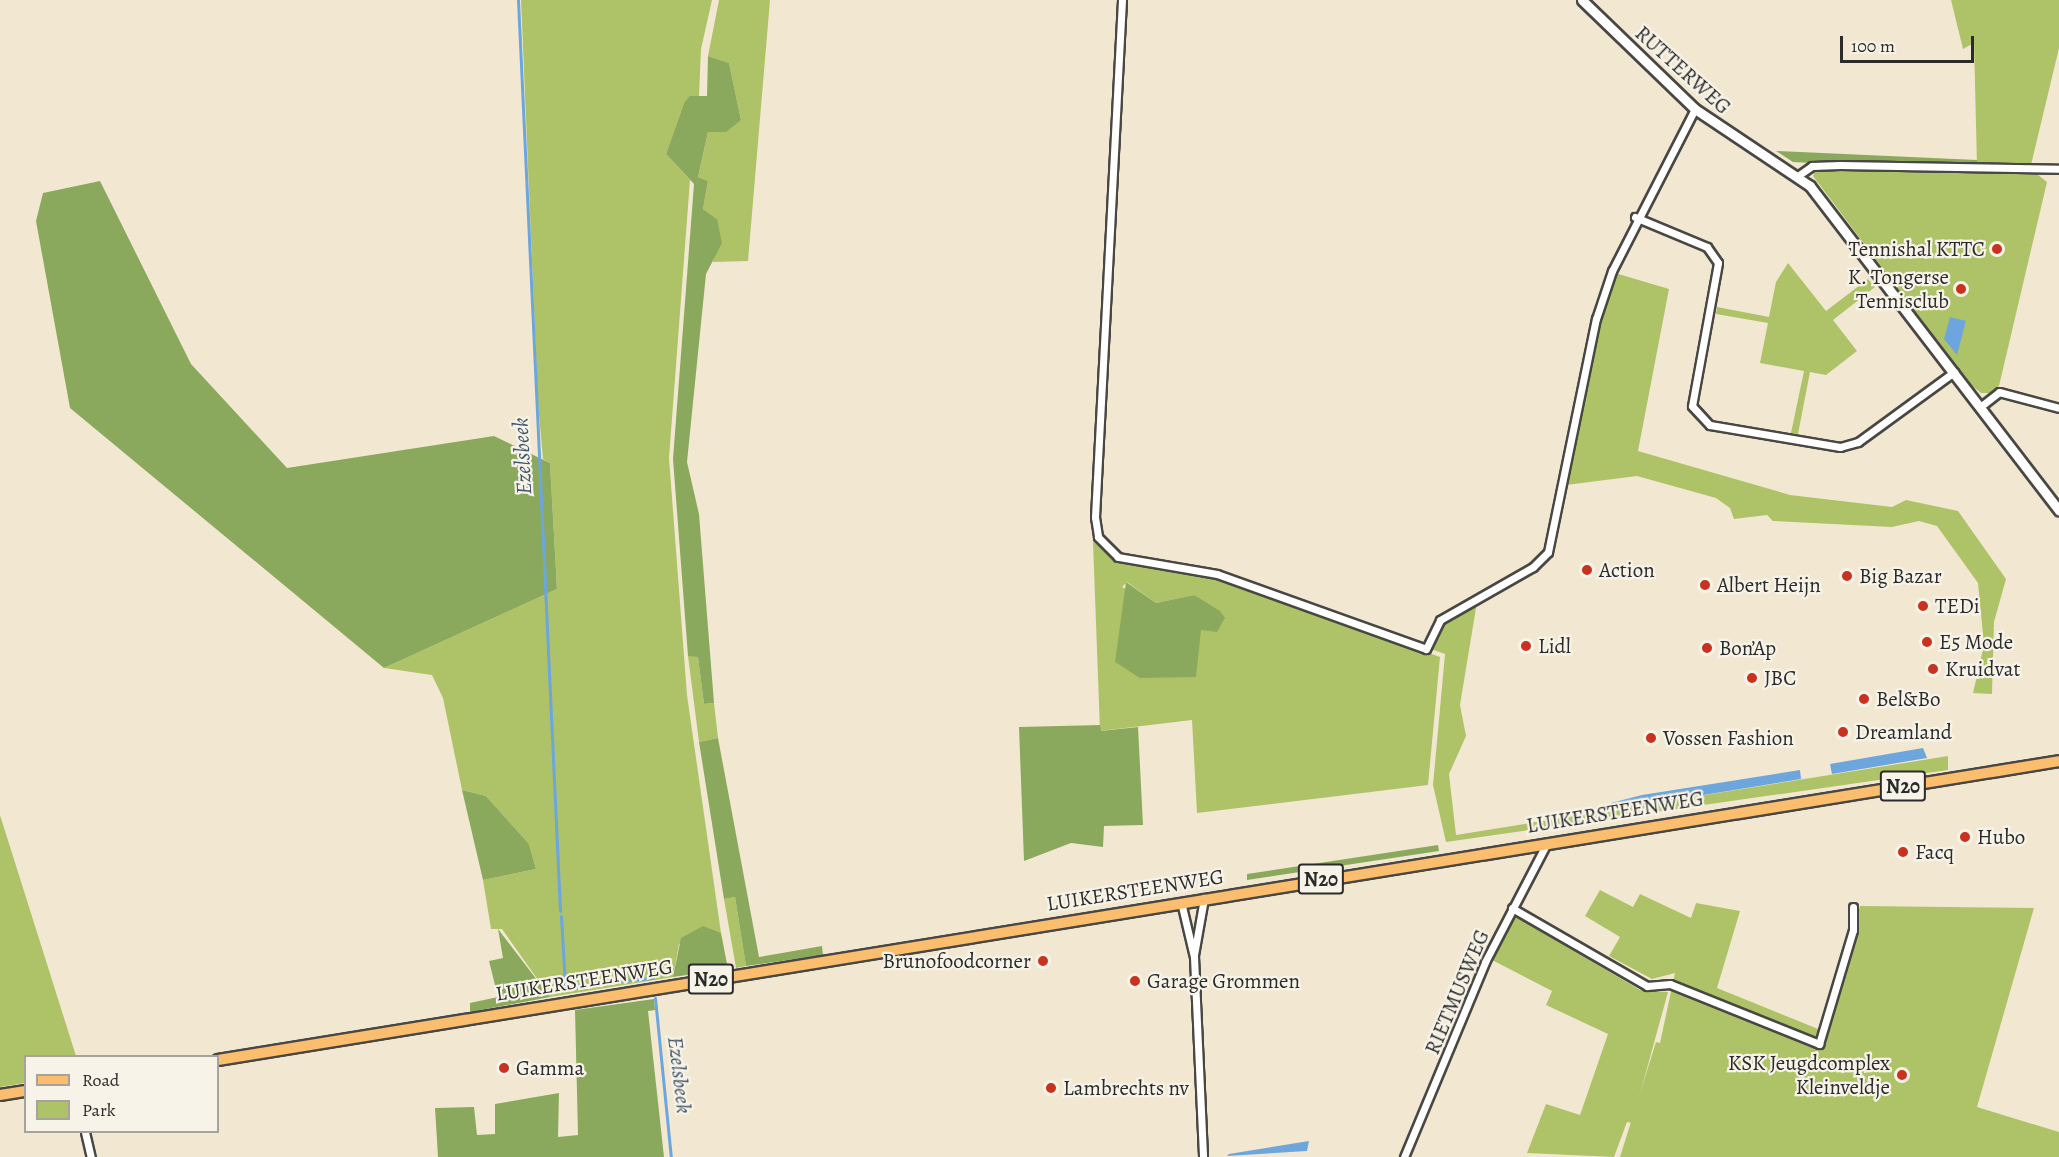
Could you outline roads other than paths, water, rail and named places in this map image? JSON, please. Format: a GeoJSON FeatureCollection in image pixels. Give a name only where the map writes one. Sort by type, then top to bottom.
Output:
{"type":"FeatureCollection","features":[{"type":"Feature","properties":{"kind":"main road","name":"LUIKERSTEENWEG"},"geometry":{"type":"LineString","coordinates":[[219,1060],[1204,898],[2059,761]]}},
{"type":"Feature","properties":{"kind":"main road"},"geometry":{"type":"LineString","coordinates":[[0,1095],[24,1091]]}},
{"type":"Feature","properties":{"kind":"street"},"geometry":{"type":"LineString","coordinates":[[1122,0],[1095,517],[1102,546],[1118,557],[1216,574],[1426,649],[1440,620],[1533,567],[1548,552],[1596,318],[1635,217],[1695,110]]}},
{"type":"Feature","properties":{"kind":"street","name":"RUTTERWEG"},"geometry":{"type":"LineString","coordinates":[[1582,0],[1695,110],[1799,175],[2059,510]]}},
{"type":"Feature","properties":{"kind":"street"},"geometry":{"type":"LineString","coordinates":[[1799,175],[1812,166],[1840,165],[2059,169]]}},
{"type":"Feature","properties":{"kind":"street"},"geometry":{"type":"LineString","coordinates":[[1635,217],[1707,247],[1718,263],[1692,406],[1710,425],[1840,447],[1858,442],[1954,372]]}},
{"type":"Feature","properties":{"kind":"street"},"geometry":{"type":"LineString","coordinates":[[1980,407],[2000,392],[2059,408]]}},
{"type":"Feature","properties":{"kind":"street","name":"RIETMUSWEG"},"geometry":{"type":"LineString","coordinates":[[1404,1157],[1512,908],[1547,843]]}},
{"type":"Feature","properties":{"kind":"street"},"geometry":{"type":"LineString","coordinates":[[1194,957],[1204,898]]}},
{"type":"Feature","properties":{"kind":"street"},"geometry":{"type":"LineString","coordinates":[[1181,902],[1194,957],[1203,1157]]}},
{"type":"Feature","properties":{"kind":"street"},"geometry":{"type":"LineString","coordinates":[[1512,908],[1647,986],[1670,984],[1819,1044],[1853,930],[1854,907]]}},
{"type":"Feature","properties":{"kind":"street"},"geometry":{"type":"LineString","coordinates":[[86,1133],[91,1157]]}},
{"type":"Feature","properties":{"kind":"water"},"geometry":{"type":"Polygon","coordinates":[[[1950,317],[1966,321],[1957,355],[1944,339],[1950,317]]]}},
{"type":"Feature","properties":{"kind":"water"},"geometry":{"type":"Polygon","coordinates":[[[1923,748],[1927,758],[1832,774],[1830,764],[1923,748]]]}},
{"type":"Feature","properties":{"kind":"water"},"geometry":{"type":"Polygon","coordinates":[[[1800,770],[1801,779],[1612,810],[1611,803],[1642,795],[1800,770]]]}},
{"type":"Feature","properties":{"kind":"water"},"geometry":{"type":"Polygon","coordinates":[[[1309,1141],[1307,1151],[1227,1156],[1229,1154],[1309,1141]]]}},
{"type":"Feature","properties":{"kind":"waterway","name":"Ezelsbeek"},"geometry":{"type":"LineString","coordinates":[[518,0],[560,911]]}},
{"type":"Feature","properties":{"kind":"waterway","name":"Ezelsbeek"},"geometry":{"type":"LineString","coordinates":[[561,916],[565,986],[653,978]]}},
{"type":"Feature","properties":{"kind":"waterway","name":"Ezelsbeek"},"geometry":{"type":"LineString","coordinates":[[655,998],[671,1157]]}},
{"type":"Feature","properties":{"kind":"place","name":"Tennishal KTTC"},"geometry":{"type":"Point","coordinates":[1997,249]}},
{"type":"Feature","properties":{"kind":"place","name":"K. Tongerse Tennisclub"},"geometry":{"type":"Point","coordinates":[1961,289]}},
{"type":"Feature","properties":{"kind":"place","name":"Action"},"geometry":{"type":"Point","coordinates":[1587,570]}},
{"type":"Feature","properties":{"kind":"place","name":"Big Bazar"},"geometry":{"type":"Point","coordinates":[1847,576]}},
{"type":"Feature","properties":{"kind":"place","name":"Albert Heijn"},"geometry":{"type":"Point","coordinates":[1705,585]}},
{"type":"Feature","properties":{"kind":"place","name":"TEDi"},"geometry":{"type":"Point","coordinates":[1923,606]}},
{"type":"Feature","properties":{"kind":"place","name":"E5 Mode"},"geometry":{"type":"Point","coordinates":[1927,642]}},
{"type":"Feature","properties":{"kind":"place","name":"Lidl"},"geometry":{"type":"Point","coordinates":[1526,646]}},
{"type":"Feature","properties":{"kind":"place","name":"Bon’Ap"},"geometry":{"type":"Point","coordinates":[1707,648]}},
{"type":"Feature","properties":{"kind":"place","name":"Kruidvat"},"geometry":{"type":"Point","coordinates":[1933,669]}},
{"type":"Feature","properties":{"kind":"place","name":"JBC"},"geometry":{"type":"Point","coordinates":[1752,678]}},
{"type":"Feature","properties":{"kind":"place","name":"Bel&Bo"},"geometry":{"type":"Point","coordinates":[1864,699]}},
{"type":"Feature","properties":{"kind":"place","name":"Dreamland"},"geometry":{"type":"Point","coordinates":[1843,732]}},
{"type":"Feature","properties":{"kind":"place","name":"Vossen Fashion"},"geometry":{"type":"Point","coordinates":[1651,738]}},
{"type":"Feature","properties":{"kind":"place","name":"Hubo"},"geometry":{"type":"Point","coordinates":[1965,837]}},
{"type":"Feature","properties":{"kind":"place","name":"Facq"},"geometry":{"type":"Point","coordinates":[1903,852]}},
{"type":"Feature","properties":{"kind":"place","name":"Brunofoodcorner"},"geometry":{"type":"Point","coordinates":[1043,961]}},
{"type":"Feature","properties":{"kind":"place","name":"Garage Grommen"},"geometry":{"type":"Point","coordinates":[1135,981]}},
{"type":"Feature","properties":{"kind":"place","name":"Gamma"},"geometry":{"type":"Point","coordinates":[504,1068]}},
{"type":"Feature","properties":{"kind":"place","name":"KSK Jeugdcomplex Kleinveldje"},"geometry":{"type":"Point","coordinates":[1902,1075]}},
{"type":"Feature","properties":{"kind":"place","name":"Lambrechts nv"},"geometry":{"type":"Point","coordinates":[1051,1088]}}]}
